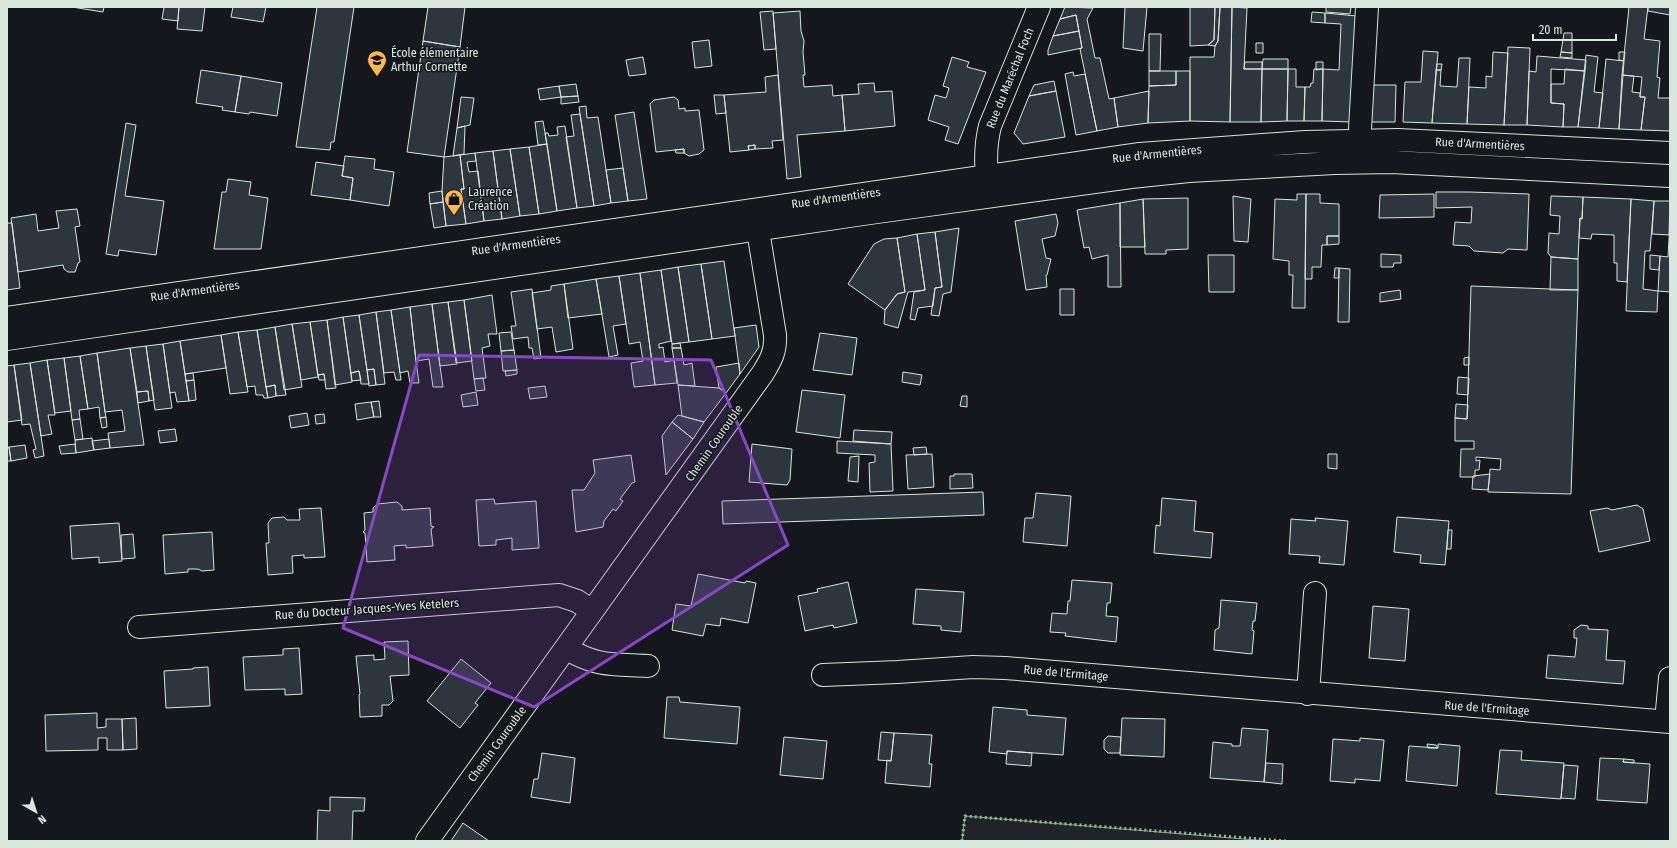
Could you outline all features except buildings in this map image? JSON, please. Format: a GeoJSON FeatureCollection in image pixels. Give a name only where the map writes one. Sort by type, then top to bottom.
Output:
{"type":"FeatureCollection","features":[{"type":"Feature","properties":{"kind":"main road","name":"Rue du Maréchal Foch"},"geometry":{"type":"LineString","coordinates":[[988,187],[985,149],[990,126],[1039,7]]}},
{"type":"Feature","properties":{"kind":"main road"},"geometry":{"type":"LineString","coordinates":[[1360,130],[1367,7]]}},
{"type":"Feature","properties":{"kind":"main road","name":"Rue d'Armentières"},"geometry":{"type":"LineString","coordinates":[[988,187],[1140,154],[1320,141],[1419,141],[1670,154]]}},
{"type":"Feature","properties":{"kind":"main road","name":"Rue d'Armentières"},"geometry":{"type":"LineString","coordinates":[[7,318],[756,220],[988,187],[1189,171],[1359,162],[1417,162],[1670,176]]}},
{"type":"Feature","properties":{"kind":"main road","name":"Rue d'Armentières"},"geometry":{"type":"LineString","coordinates":[[7,339],[756,220]]}},
{"type":"Feature","properties":{"kind":"main road","name":"Chemin Courouble"},"geometry":{"type":"LineString","coordinates":[[427,841],[660,519],[763,373],[773,356],[775,335],[756,220]]}},
{"type":"Feature","properties":{"kind":"main road"},"geometry":{"type":"LineString","coordinates":[[1308,694],[1315,593]]}},
{"type":"Feature","properties":{"kind":"main road","name":"Rue du Docteur Jacques-Yves Ketelers"},"geometry":{"type":"LineString","coordinates":[[139,627],[559,595],[572,599],[592,611]]}},
{"type":"Feature","properties":{"kind":"main road"},"geometry":{"type":"LineString","coordinates":[[566,648],[580,656],[601,664],[648,666]]}},
{"type":"Feature","properties":{"kind":"main road","name":"Rue de l'Ermitage"},"geometry":{"type":"LineString","coordinates":[[823,675],[987,668],[1668,722],[1670,678]]}},
{"type":"Feature","properties":{"kind":"highlighted area"},"geometry":{"type":"Polygon","coordinates":[[[419,355],[711,360],[788,545],[534,707],[343,628],[419,355]]]}},
{"type":"Feature","properties":{"kind":"shaded area"},"geometry":{"type":"Polygon","coordinates":[[[965,816],[1268,841],[962,841],[965,816]]]}},
{"type":"Feature","properties":{"kind":"hedge"},"geometry":{"type":"LineString","coordinates":[[962,841],[965,816],[1286,841]]}},
{"type":"Feature","properties":{"kind":"place","name":"École élémentaire Arthur Cornette"},"geometry":{"type":"Point","coordinates":[377,77]}},
{"type":"Feature","properties":{"kind":"place","name":"Laurence Création"},"geometry":{"type":"Point","coordinates":[454,216]}}]}
